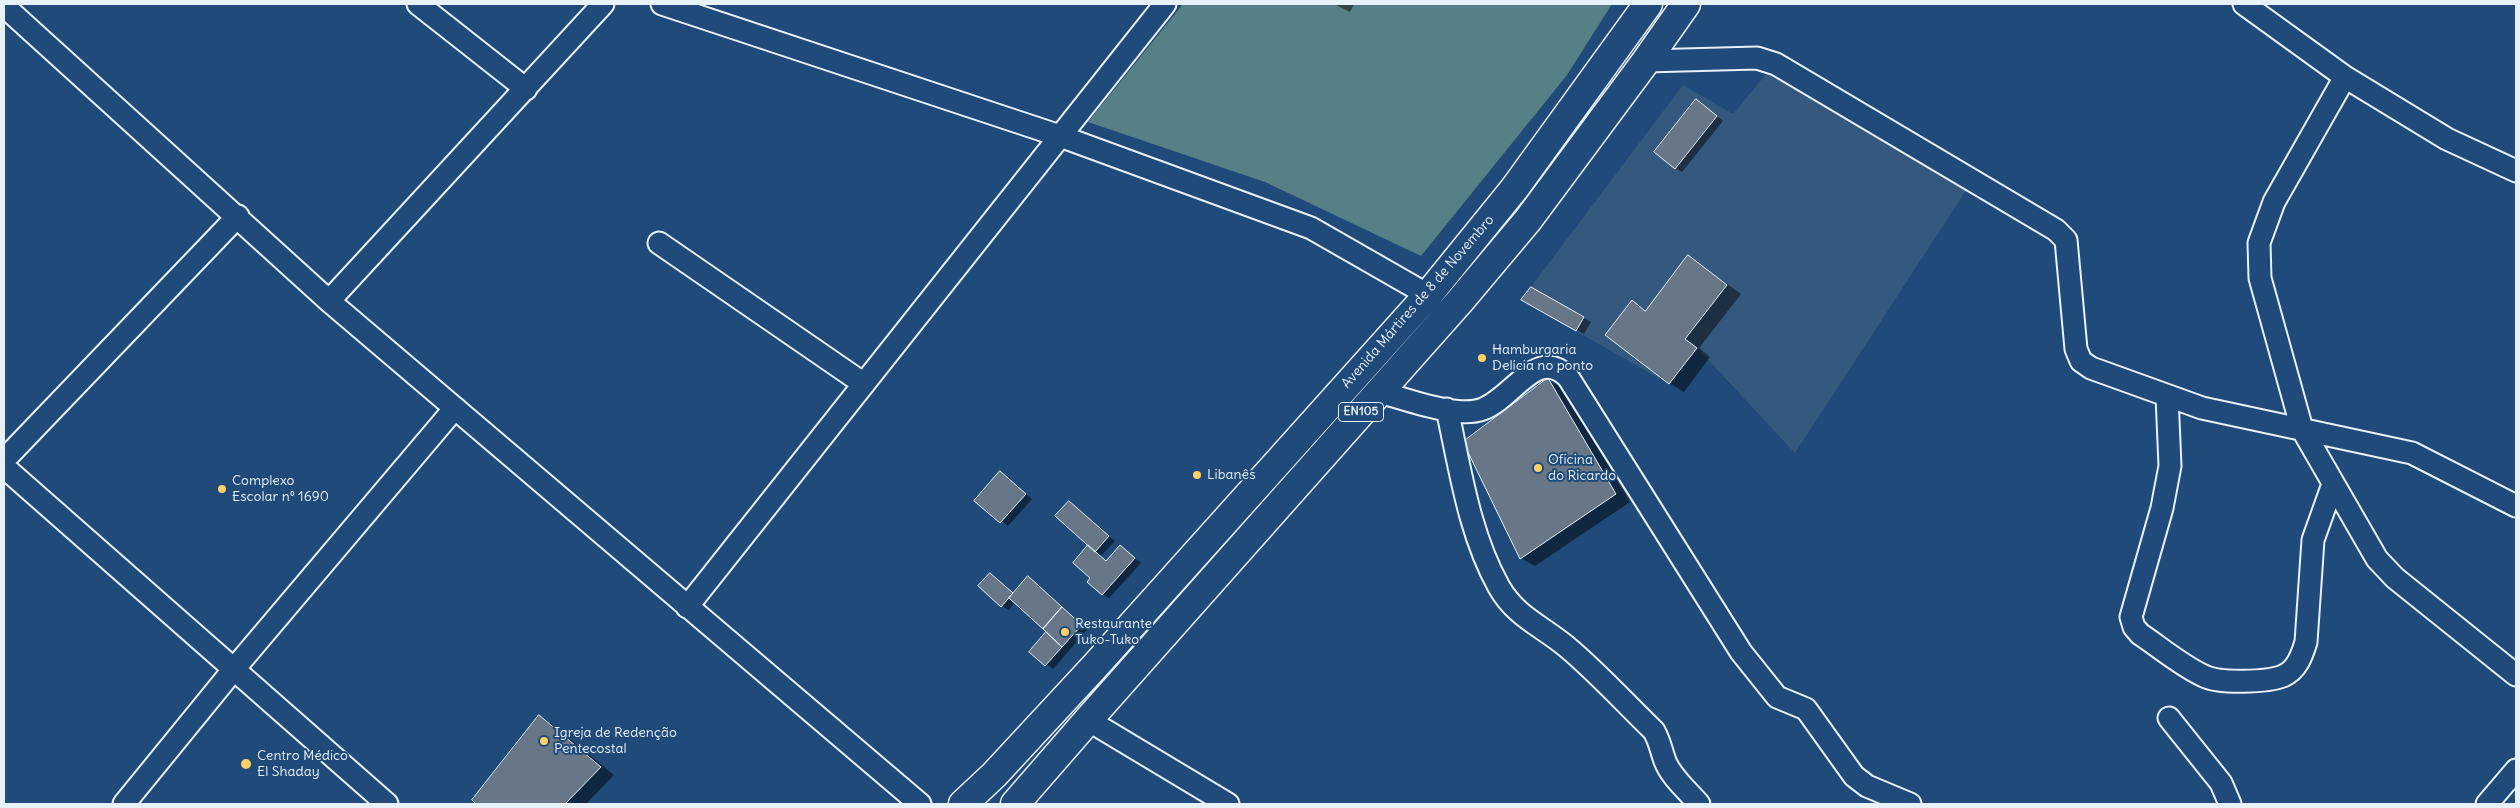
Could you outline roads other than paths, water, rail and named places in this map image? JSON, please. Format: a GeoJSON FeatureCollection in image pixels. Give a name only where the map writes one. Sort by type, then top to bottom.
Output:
{"type":"FeatureCollection","features":[{"type":"Feature","properties":{"kind":"main road","name":"Avenida Mártires de 8 de Novembro"},"geometry":{"type":"LineString","coordinates":[[963,804],[994,775],[1083,679],[1428,295],[1520,181],[1648,4]]}},
{"type":"Feature","properties":{"kind":"main road","name":"EN105"},"geometry":{"type":"LineString","coordinates":[[1015,804],[1379,392],[1528,220],[1686,4]]}},
{"type":"Feature","properties":{"kind":"street"},"geometry":{"type":"LineString","coordinates":[[418,4],[526,89]]}},
{"type":"Feature","properties":{"kind":"street"},"geometry":{"type":"LineString","coordinates":[[328,301],[603,4]]}},
{"type":"Feature","properties":{"kind":"street"},"geometry":{"type":"LineString","coordinates":[[665,4],[1060,136],[1311,228],[1428,295]]}},
{"type":"Feature","properties":{"kind":"street"},"geometry":{"type":"LineString","coordinates":[[687,607],[1166,4]]}},
{"type":"Feature","properties":{"kind":"street"},"geometry":{"type":"LineString","coordinates":[[4,6],[238,216],[328,301],[920,804]]}},
{"type":"Feature","properties":{"kind":"street"},"geometry":{"type":"LineString","coordinates":[[2255,7],[2345,77],[2448,139],[2516,171]]}},
{"type":"Feature","properties":{"kind":"street"},"geometry":{"type":"LineString","coordinates":[[1646,61],[1757,58],[1776,64],[2056,230],[2066,240],[2076,349],[2081,361],[2091,368],[2202,408],[2412,453],[2516,506]]}},
{"type":"Feature","properties":{"kind":"street"},"geometry":{"type":"LineString","coordinates":[[2345,77],[2274,202],[2259,243],[2260,278],[2302,429],[2377,559],[2395,578],[2516,675]]}},
{"type":"Feature","properties":{"kind":"street"},"geometry":{"type":"LineString","coordinates":[[4,460],[238,216]]}},
{"type":"Feature","properties":{"kind":"street"},"geometry":{"type":"LineString","coordinates":[[660,243],[864,384]]}},
{"type":"Feature","properties":{"kind":"street"},"geometry":{"type":"LineString","coordinates":[[1379,392],[1469,413],[1483,409],[1500,400],[1533,371],[1546,365],[1559,368],[1568,377],[1741,652],[1777,697],[1806,709],[1854,776],[1867,786],[1910,804]]}},
{"type":"Feature","properties":{"kind":"street"},"geometry":{"type":"LineString","coordinates":[[2167,396],[2170,466],[2162,508],[2131,617],[2134,627],[2140,634],[2203,676],[2217,681],[2234,682],[2283,676],[2294,668],[2301,657],[2306,642],[2313,540],[2333,484]]}},
{"type":"Feature","properties":{"kind":"street"},"geometry":{"type":"LineString","coordinates":[[124,804],[234,668],[455,408]]}},
{"type":"Feature","properties":{"kind":"street"},"geometry":{"type":"LineString","coordinates":[[1447,409],[1479,540],[1499,587],[1516,610],[1546,634],[1566,646],[1654,731],[1662,746],[1664,760],[1670,770],[1699,804]]}},
{"type":"Feature","properties":{"kind":"street"},"geometry":{"type":"LineString","coordinates":[[4,467],[386,804]]}},
{"type":"Feature","properties":{"kind":"street"},"geometry":{"type":"LineString","coordinates":[[2169,718],[2221,783],[2230,804]]}},
{"type":"Feature","properties":{"kind":"street"},"geometry":{"type":"LineString","coordinates":[[1088,720],[1228,804]]}},
{"type":"Feature","properties":{"kind":"street"},"geometry":{"type":"LineString","coordinates":[[2487,804],[2516,770]]}},
{"type":"Feature","properties":{"kind":"place","name":"Hamburgaria Delícia no ponto"},"geometry":{"type":"Point","coordinates":[1482,358]}},
{"type":"Feature","properties":{"kind":"place","name":"Oficina do Ricardo"},"geometry":{"type":"Point","coordinates":[1538,468]}},
{"type":"Feature","properties":{"kind":"place","name":"Libanês"},"geometry":{"type":"Point","coordinates":[1197,475]}},
{"type":"Feature","properties":{"kind":"place","name":"Complexo Escolar nº 1690"},"geometry":{"type":"Point","coordinates":[222,489]}},
{"type":"Feature","properties":{"kind":"place","name":"Restaurante Tuko-Tuko"},"geometry":{"type":"Point","coordinates":[1065,632]}},
{"type":"Feature","properties":{"kind":"place","name":"Igreja de Redenção Pentecostal"},"geometry":{"type":"Point","coordinates":[544,741]}},
{"type":"Feature","properties":{"kind":"place","name":"Centro Médico El Shaday"},"geometry":{"type":"Point","coordinates":[246,764]}}]}
